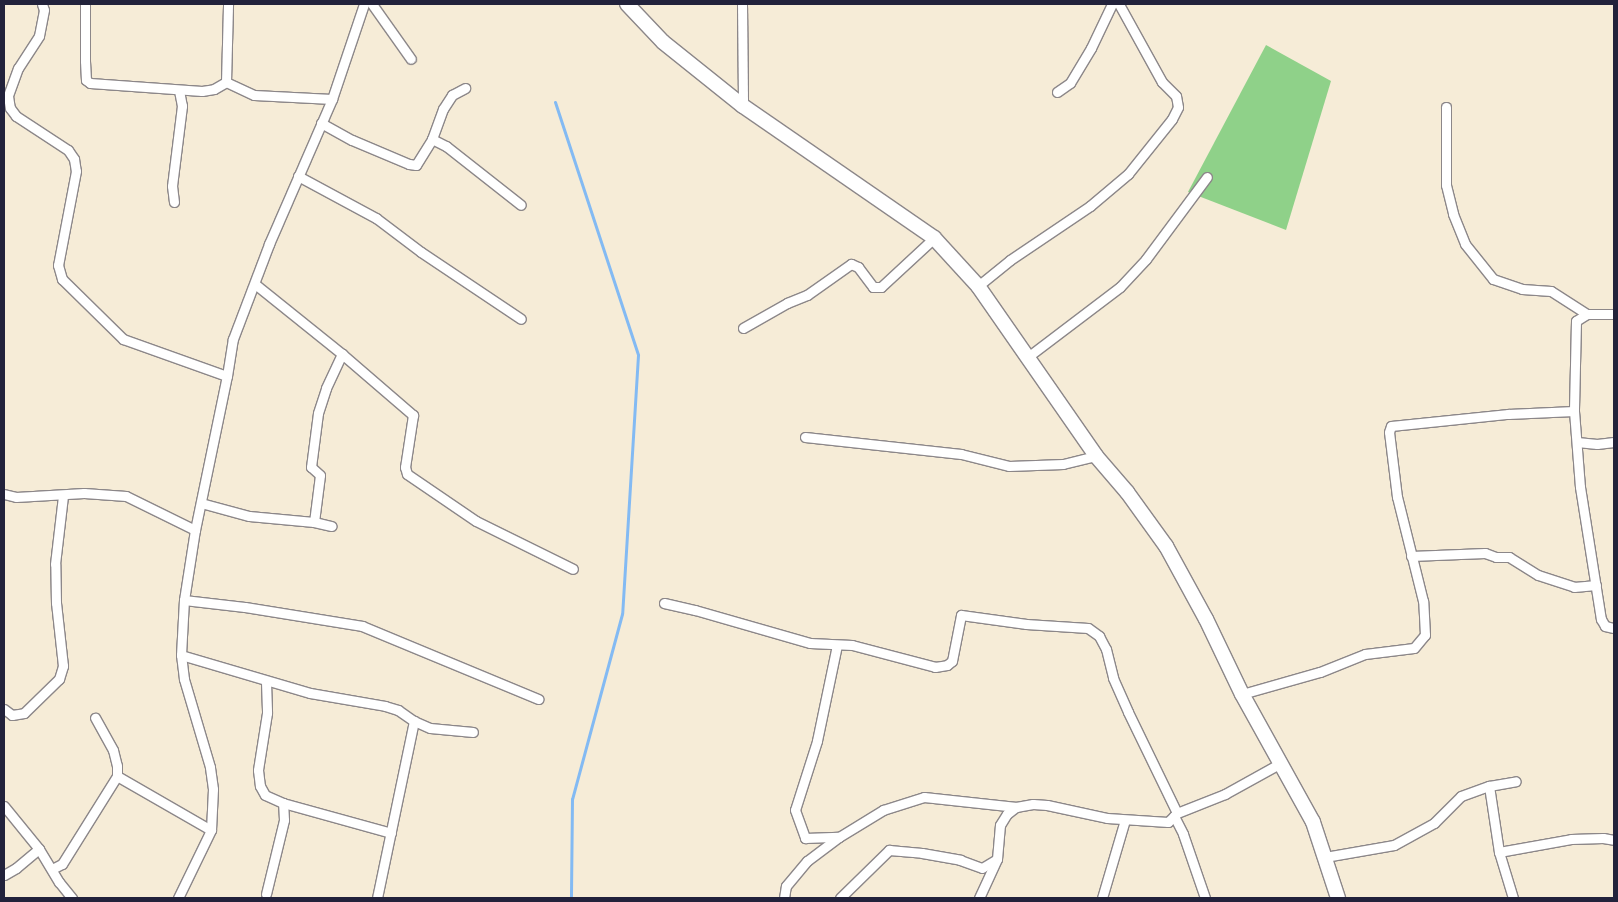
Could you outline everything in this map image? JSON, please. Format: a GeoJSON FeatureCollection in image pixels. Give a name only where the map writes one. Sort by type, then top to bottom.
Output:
{"type":"FeatureCollection","features":[{"type":"Feature","properties":{"kind":"street"},"geometry":{"type":"LineString","coordinates":[[42,4],[44,10],[38,36],[15,75],[8,96],[10,108],[16,116],[68,150],[74,159],[76,171],[58,265],[62,279],[123,339],[228,376]]}},
{"type":"Feature","properties":{"kind":"street"},"geometry":{"type":"LineString","coordinates":[[85,4],[85,74],[90,83],[202,91],[214,89],[226,82]]}},
{"type":"Feature","properties":{"kind":"street"},"geometry":{"type":"LineString","coordinates":[[226,82],[228,4]]}},
{"type":"Feature","properties":{"kind":"street"},"geometry":{"type":"LineString","coordinates":[[178,898],[212,830],[213,789],[210,767],[184,679],[181,655],[184,600],[194,530],[228,376],[233,339],[298,176],[332,99],[364,4]]}},
{"type":"Feature","properties":{"kind":"street"},"geometry":{"type":"LineString","coordinates":[[372,4],[411,59]]}},
{"type":"Feature","properties":{"kind":"street"},"geometry":{"type":"LineString","coordinates":[[627,4],[663,42],[743,106],[934,238],[978,286],[1096,456],[1127,492],[1166,546],[1206,619],[1242,694],[1313,822],[1338,898]]}},
{"type":"Feature","properties":{"kind":"street"},"geometry":{"type":"LineString","coordinates":[[742,4],[743,106]]}},
{"type":"Feature","properties":{"kind":"street"},"geometry":{"type":"LineString","coordinates":[[1057,92],[1070,83],[1091,48],[1111,7],[1102,4]]}},
{"type":"Feature","properties":{"kind":"street"},"geometry":{"type":"LineString","coordinates":[[978,286],[1010,260],[1090,206],[1128,174],[1172,119],[1178,107],[1176,96],[1162,82],[1120,4]]}},
{"type":"Feature","properties":{"kind":"street"},"geometry":{"type":"LineString","coordinates":[[226,82],[254,95],[332,99]]}},
{"type":"Feature","properties":{"kind":"street"},"geometry":{"type":"LineString","coordinates":[[321,123],[352,140],[409,164],[416,165],[432,139],[443,109],[452,95],[465,88]]}},
{"type":"Feature","properties":{"kind":"street"},"geometry":{"type":"LineString","coordinates":[[174,202],[172,186],[182,106],[180,90]]}},
{"type":"Feature","properties":{"kind":"street"},"geometry":{"type":"LineString","coordinates":[[1446,108],[1446,185],[1453,214],[1471,252],[1493,279],[1522,289],[1551,291],[1587,314]]}},
{"type":"Feature","properties":{"kind":"street"},"geometry":{"type":"LineString","coordinates":[[432,139],[446,146],[521,205]]}},
{"type":"Feature","properties":{"kind":"street"},"geometry":{"type":"LineString","coordinates":[[298,176],[376,218],[421,252],[521,318]]}},
{"type":"Feature","properties":{"kind":"street"},"geometry":{"type":"LineString","coordinates":[[1028,356],[1120,287],[1146,259],[1207,177]]}},
{"type":"Feature","properties":{"kind":"street"},"geometry":{"type":"LineString","coordinates":[[743,328],[780,307],[807,295],[851,264],[858,268],[873,287],[881,287],[934,238]]}},
{"type":"Feature","properties":{"kind":"street"},"geometry":{"type":"LineString","coordinates":[[255,284],[342,354],[413,415],[405,466],[407,474],[476,521],[573,570]]}},
{"type":"Feature","properties":{"kind":"street"},"geometry":{"type":"LineString","coordinates":[[1614,314],[1587,314],[1576,321],[1574,411],[1580,487],[1601,619],[1605,626],[1614,628]]}},
{"type":"Feature","properties":{"kind":"street"},"geometry":{"type":"LineString","coordinates":[[314,522],[320,475],[311,467],[318,413],[326,388],[342,354]]}},
{"type":"Feature","properties":{"kind":"street"},"geometry":{"type":"LineString","coordinates":[[1242,694],[1320,672],[1365,654],[1403,651],[1417,645],[1425,636],[1426,624],[1423,601],[1398,497],[1390,432],[1391,426],[1499,415],[1574,411]]}},
{"type":"Feature","properties":{"kind":"street"},"geometry":{"type":"LineString","coordinates":[[804,437],[961,454],[1009,466],[1063,464],[1096,456]]}},
{"type":"Feature","properties":{"kind":"street"},"geometry":{"type":"LineString","coordinates":[[1577,442],[1597,444],[1614,442]]}},
{"type":"Feature","properties":{"kind":"street"},"geometry":{"type":"LineString","coordinates":[[4,494],[16,497],[63,496],[84,493],[126,496],[194,530]]}},
{"type":"Feature","properties":{"kind":"street"},"geometry":{"type":"LineString","coordinates":[[4,709],[12,714],[24,713],[59,679],[62,666],[56,603],[56,564],[63,496]]}},
{"type":"Feature","properties":{"kind":"street"},"geometry":{"type":"LineString","coordinates":[[201,503],[249,516],[314,522],[332,526]]}},
{"type":"Feature","properties":{"kind":"street"},"geometry":{"type":"LineString","coordinates":[[1411,556],[1485,553],[1496,557],[1509,557],[1538,575],[1574,587],[1596,585]]}},
{"type":"Feature","properties":{"kind":"street"},"geometry":{"type":"LineString","coordinates":[[184,600],[254,608],[362,626],[538,699]]}},
{"type":"Feature","properties":{"kind":"street"},"geometry":{"type":"LineString","coordinates":[[664,603],[810,643],[867,648],[934,667],[946,666],[952,660],[961,615],[1026,624],[1088,628],[1099,636],[1106,649],[1113,678],[1176,814],[1205,898]]}},
{"type":"Feature","properties":{"kind":"street"},"geometry":{"type":"LineString","coordinates":[[837,645],[817,741],[795,810],[806,838],[839,837]]}},
{"type":"Feature","properties":{"kind":"street"},"geometry":{"type":"LineString","coordinates":[[181,655],[266,682],[348,701],[385,706],[398,710],[414,721],[430,728],[472,732]]}},
{"type":"Feature","properties":{"kind":"street"},"geometry":{"type":"LineString","coordinates":[[266,682],[267,714],[258,770],[260,786],[265,795],[283,803],[391,833]]}},
{"type":"Feature","properties":{"kind":"street"},"geometry":{"type":"LineString","coordinates":[[52,869],[62,864],[117,776],[117,766],[113,750],[95,718]]}},
{"type":"Feature","properties":{"kind":"street"},"geometry":{"type":"LineString","coordinates":[[378,898],[414,721]]}},
{"type":"Feature","properties":{"kind":"street"},"geometry":{"type":"LineString","coordinates":[[784,898],[786,886],[807,862],[839,837],[884,810],[924,797],[1016,807],[1032,804],[1125,820],[1168,822],[1176,814],[1225,794],[1281,763]]}},
{"type":"Feature","properties":{"kind":"street"},"geometry":{"type":"LineString","coordinates":[[117,776],[212,830]]}},
{"type":"Feature","properties":{"kind":"street"},"geometry":{"type":"LineString","coordinates":[[1325,858],[1394,845],[1434,823],[1461,796],[1490,786],[1516,781]]}},
{"type":"Feature","properties":{"kind":"street"},"geometry":{"type":"LineString","coordinates":[[1490,786],[1499,852],[1513,898]]}},
{"type":"Feature","properties":{"kind":"street"},"geometry":{"type":"LineString","coordinates":[[266,894],[284,820],[283,803]]}},
{"type":"Feature","properties":{"kind":"street"},"geometry":{"type":"LineString","coordinates":[[4,806],[39,849],[59,882],[72,898]]}},
{"type":"Feature","properties":{"kind":"street"},"geometry":{"type":"LineString","coordinates":[[979,898],[997,859],[1000,824],[1006,814],[1016,807]]}},
{"type":"Feature","properties":{"kind":"street"},"geometry":{"type":"LineString","coordinates":[[1102,898],[1125,820]]}},
{"type":"Feature","properties":{"kind":"street"},"geometry":{"type":"LineString","coordinates":[[1499,852],[1571,839],[1603,838],[1614,840]]}},
{"type":"Feature","properties":{"kind":"street"},"geometry":{"type":"LineString","coordinates":[[4,875],[16,868],[39,849]]}},
{"type":"Feature","properties":{"kind":"street"},"geometry":{"type":"LineString","coordinates":[[840,898],[889,850],[922,853],[960,860],[982,868],[997,859]]}},
{"type":"Feature","properties":{"kind":"green space"},"geometry":{"type":"Polygon","coordinates":[[[1266,45],[1331,81],[1286,230],[1188,192],[1266,45]]]}},
{"type":"Feature","properties":{"kind":"waterway"},"geometry":{"type":"LineString","coordinates":[[555,102],[638,355],[622,614],[572,799],[571,898]]}}]}
